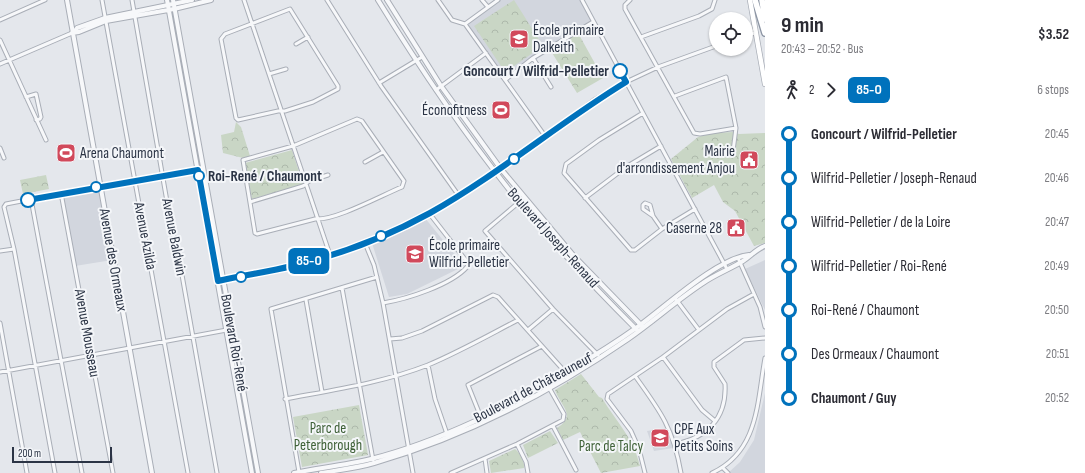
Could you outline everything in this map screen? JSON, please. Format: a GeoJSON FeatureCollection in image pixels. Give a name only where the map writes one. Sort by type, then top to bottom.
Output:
{"type":"FeatureCollection","features":[{"type":"Feature","properties":{"kind":"highway"},"geometry":{"type":"LineString","coordinates":[[755,0],[765,33]]}},
{"type":"Feature","properties":{"kind":"highway"},"geometry":{"type":"LineString","coordinates":[[762,0],[765,19]]}},
{"type":"Feature","properties":{"kind":"main road"},"geometry":{"type":"LineString","coordinates":[[750,0],[765,84]]}},
{"type":"Feature","properties":{"kind":"street"},"geometry":{"type":"LineString","coordinates":[[0,20],[45,0]]}},
{"type":"Feature","properties":{"kind":"street","name":"Avenue des Ormeaux"},"geometry":{"type":"LineString","coordinates":[[67,0],[99,186],[152,473]]}},
{"type":"Feature","properties":{"kind":"street","name":"Avenue Azilda"},"geometry":{"type":"LineString","coordinates":[[102,0],[188,473]]}},
{"type":"Feature","properties":{"kind":"street","name":"Avenue Baldwin"},"geometry":{"type":"LineString","coordinates":[[132,0],[162,176],[193,336],[217,473]]}},
{"type":"Feature","properties":{"kind":"street","name":"Boulevard Roi-René"},"geometry":{"type":"LineString","coordinates":[[167,0],[201,170]]}},
{"type":"Feature","properties":{"kind":"street"},"geometry":{"type":"LineString","coordinates":[[0,64],[73,32],[78,32],[105,19],[168,8],[192,0]]}},
{"type":"Feature","properties":{"kind":"street"},"geometry":{"type":"LineString","coordinates":[[174,5],[211,0]]}},
{"type":"Feature","properties":{"kind":"street"},"geometry":{"type":"LineString","coordinates":[[244,0],[330,255]]}},
{"type":"Feature","properties":{"kind":"street"},"geometry":{"type":"LineString","coordinates":[[327,0],[379,83],[459,196]]}},
{"type":"Feature","properties":{"kind":"street","name":"Boulevard Joseph-Renaud"},"geometry":{"type":"LineString","coordinates":[[387,0],[422,57],[500,169],[573,255],[642,326]]}},
{"type":"Feature","properties":{"kind":"street"},"geometry":{"type":"LineString","coordinates":[[438,0],[452,20],[465,24],[545,136]]}},
{"type":"Feature","properties":{"kind":"street"},"geometry":{"type":"LineString","coordinates":[[482,0],[488,8]]}},
{"type":"Feature","properties":{"kind":"street"},"geometry":{"type":"LineString","coordinates":[[465,24],[498,0]]}},
{"type":"Feature","properties":{"kind":"street"},"geometry":{"type":"LineString","coordinates":[[582,0],[726,267]]}},
{"type":"Feature","properties":{"kind":"street"},"geometry":{"type":"LineString","coordinates":[[630,0],[625,5],[625,9],[675,96],[694,133],[700,134],[736,128]]}},
{"type":"Feature","properties":{"kind":"street"},"geometry":{"type":"LineString","coordinates":[[641,37],[699,16],[712,9],[715,0]]}},
{"type":"Feature","properties":{"kind":"street","name":"Boulevard Joseph-Renaud"},"geometry":{"type":"LineString","coordinates":[[380,1],[416,61],[495,172],[569,259],[637,330]]}},
{"type":"Feature","properties":{"kind":"street","name":"Boulevard Roi-René"},"geometry":{"type":"LineString","coordinates":[[174,5],[201,170],[258,473]]}},
{"type":"Feature","properties":{"kind":"street"},"geometry":{"type":"LineString","coordinates":[[290,9],[338,86],[338,89],[313,102],[242,121],[236,118],[221,39],[225,34],[253,24],[290,9]]}},
{"type":"Feature","properties":{"kind":"street"},"geometry":{"type":"LineString","coordinates":[[505,80],[533,58],[593,22]]}},
{"type":"Feature","properties":{"kind":"street"},"geometry":{"type":"LineString","coordinates":[[296,44],[308,38]]}},
{"type":"Feature","properties":{"kind":"street"},"geometry":{"type":"LineString","coordinates":[[0,40],[46,140]]}},
{"type":"Feature","properties":{"kind":"street"},"geometry":{"type":"LineString","coordinates":[[221,281],[294,266],[330,255],[365,243],[429,213],[459,196],[500,169],[594,100],[626,82],[658,67],[709,49]]}},
{"type":"Feature","properties":{"kind":"street"},"geometry":{"type":"LineString","coordinates":[[436,90],[486,53]]}},
{"type":"Feature","properties":{"kind":"street"},"geometry":{"type":"LineString","coordinates":[[379,83],[422,57]]}},
{"type":"Feature","properties":{"kind":"street"},"geometry":{"type":"LineString","coordinates":[[533,58],[552,87]]}},
{"type":"Feature","properties":{"kind":"street"},"geometry":{"type":"LineString","coordinates":[[269,74],[286,69]]}},
{"type":"Feature","properties":{"kind":"street"},"geometry":{"type":"LineString","coordinates":[[675,96],[726,77],[736,128],[733,151]]}},
{"type":"Feature","properties":{"kind":"street"},"geometry":{"type":"LineString","coordinates":[[26,97],[36,94],[41,117],[40,120],[36,120]]}},
{"type":"Feature","properties":{"kind":"street"},"geometry":{"type":"LineString","coordinates":[[643,113],[599,140],[564,168],[564,173],[631,250],[635,250],[662,229],[695,209]]}},
{"type":"Feature","properties":{"kind":"street"},"geometry":{"type":"LineString","coordinates":[[458,121],[463,117]]}},
{"type":"Feature","properties":{"kind":"street"},"geometry":{"type":"LineString","coordinates":[[358,119],[362,121],[383,152],[404,181],[402,187],[352,209],[322,220],[318,219],[257,234],[243,160],[293,146],[358,119]]}},
{"type":"Feature","properties":{"kind":"street"},"geometry":{"type":"LineString","coordinates":[[478,149],[483,145]]}},
{"type":"Feature","properties":{"kind":"street"},"geometry":{"type":"LineString","coordinates":[[585,198],[626,167],[660,146]]}},
{"type":"Feature","properties":{"kind":"street"},"geometry":{"type":"LineString","coordinates":[[0,148],[4,158]]}},
{"type":"Feature","properties":{"kind":"street"},"geometry":{"type":"LineString","coordinates":[[366,162],[383,152]]}},
{"type":"Feature","properties":{"kind":"street"},"geometry":{"type":"LineString","coordinates":[[54,473],[14,249],[4,207],[6,204],[61,193],[201,170]]}},
{"type":"Feature","properties":{"kind":"street"},"geometry":{"type":"LineString","coordinates":[[250,202],[328,175]]}},
{"type":"Feature","properties":{"kind":"street","name":"Avenue Mousseau"},"geometry":{"type":"LineString","coordinates":[[61,193],[113,473]]}},
{"type":"Feature","properties":{"kind":"street"},"geometry":{"type":"LineString","coordinates":[[524,198],[520,203],[485,231],[553,309],[598,356]]}},
{"type":"Feature","properties":{"kind":"street"},"geometry":{"type":"LineString","coordinates":[[31,199],[82,473]]}},
{"type":"Feature","properties":{"kind":"street"},"geometry":{"type":"LineString","coordinates":[[383,303],[406,299],[428,290],[456,276],[467,267],[468,263],[429,213]]}},
{"type":"Feature","properties":{"kind":"street"},"geometry":{"type":"LineString","coordinates":[[653,216],[662,229]]}},
{"type":"Feature","properties":{"kind":"street"},"geometry":{"type":"LineString","coordinates":[[365,243],[374,265],[383,303],[413,473]]}},
{"type":"Feature","properties":{"kind":"street","name":"Boulevard de Châteauneuf"},"geometry":{"type":"LineString","coordinates":[[321,473],[373,461],[447,435],[481,420],[548,386],[568,375],[637,330],[699,280],[726,267],[740,263],[749,255],[765,246]]}},
{"type":"Feature","properties":{"kind":"street"},"geometry":{"type":"LineString","coordinates":[[0,251],[14,249]]}},
{"type":"Feature","properties":{"kind":"street","name":"Boulevard de Châteauneuf"},"geometry":{"type":"LineString","coordinates":[[726,267],[738,258],[749,255]]}},
{"type":"Feature","properties":{"kind":"street"},"geometry":{"type":"LineString","coordinates":[[738,258],[760,307],[765,327]]}},
{"type":"Feature","properties":{"kind":"street"},"geometry":{"type":"LineString","coordinates":[[297,473],[272,309],[306,300],[377,277]]}},
{"type":"Feature","properties":{"kind":"street","name":"Boulevard Roi-René"},"geometry":{"type":"LineString","coordinates":[[221,281],[227,330],[252,473]]}},
{"type":"Feature","properties":{"kind":"street"},"geometry":{"type":"LineString","coordinates":[[342,288],[373,461]]}},
{"type":"Feature","properties":{"kind":"street"},"geometry":{"type":"LineString","coordinates":[[645,473],[639,449],[631,431],[607,398],[608,394],[663,357],[727,309],[754,294]]}},
{"type":"Feature","properties":{"kind":"street"},"geometry":{"type":"LineString","coordinates":[[390,339],[402,338],[422,331],[493,295],[498,297],[568,375]]}},
{"type":"Feature","properties":{"kind":"street"},"geometry":{"type":"LineString","coordinates":[[306,300],[322,392]]}},
{"type":"Feature","properties":{"kind":"street"},"geometry":{"type":"LineString","coordinates":[[676,300],[699,330]]}},
{"type":"Feature","properties":{"kind":"street"},"geometry":{"type":"LineString","coordinates":[[528,330],[553,309]]}},
{"type":"Feature","properties":{"kind":"street"},"geometry":{"type":"LineString","coordinates":[[285,399],[359,385],[396,376],[428,365],[465,348],[518,320]]}},
{"type":"Feature","properties":{"kind":"street"},"geometry":{"type":"LineString","coordinates":[[0,323],[27,473]]}},
{"type":"Feature","properties":{"kind":"street"},"geometry":{"type":"LineString","coordinates":[[0,372],[232,329]]}},
{"type":"Feature","properties":{"kind":"street"},"geometry":{"type":"LineString","coordinates":[[675,444],[698,437],[710,428],[721,410],[725,384],[714,367],[714,362],[744,340],[765,338]]}},
{"type":"Feature","properties":{"kind":"street"},"geometry":{"type":"LineString","coordinates":[[481,420],[468,386],[542,346]]}},
{"type":"Feature","properties":{"kind":"street"},"geometry":{"type":"LineString","coordinates":[[663,357],[702,410],[715,421]]}},
{"type":"Feature","properties":{"kind":"street"},"geometry":{"type":"LineString","coordinates":[[712,473],[723,468],[739,453],[752,430],[765,358]]}},
{"type":"Feature","properties":{"kind":"street"},"geometry":{"type":"LineString","coordinates":[[428,365],[435,399],[447,435]]}},
{"type":"Feature","properties":{"kind":"street"},"geometry":{"type":"LineString","coordinates":[[635,376],[664,418],[675,444],[681,473]]}},
{"type":"Feature","properties":{"kind":"street"},"geometry":{"type":"LineString","coordinates":[[451,473],[517,444],[563,420],[564,416],[548,386]]}},
{"type":"Feature","properties":{"kind":"street"},"geometry":{"type":"LineString","coordinates":[[552,426],[576,470]]}},
{"type":"Feature","properties":{"kind":"street"},"geometry":{"type":"LineString","coordinates":[[517,444],[526,462],[528,473]]}},
{"type":"Feature","properties":{"kind":"street"},"geometry":{"type":"LineString","coordinates":[[485,459],[487,473]]}},
{"type":"Feature","properties":{"kind":"street","name":"Boulevard de Châteauneuf"},"geometry":{"type":"LineString","coordinates":[[297,473],[373,461]]}},
{"type":"Feature","properties":{"kind":"street"},"geometry":{"type":"LineString","coordinates":[[723,468],[728,473]]}},
{"type":"Feature","properties":{"kind":"shaded area","name":"École primaire Dalkeith"},"geometry":{"type":"Polygon","coordinates":[[[498,0],[582,0],[593,22],[533,58],[505,80],[465,24],[498,0]]]}},
{"type":"Feature","properties":{"kind":"shaded area"},"geometry":{"type":"Polygon","coordinates":[[[98,187],[112,260],[75,266],[62,193],[98,187]]]}},
{"type":"Feature","properties":{"kind":"shaded area","name":"École primaire Wilfrid-Pelletier"},"geometry":{"type":"Polygon","coordinates":[[[425,218],[464,266],[407,294],[389,297],[372,243],[425,218]]]}},
{"type":"Feature","properties":{"kind":"shaded area"},"geometry":{"type":"Polygon","coordinates":[[[765,260],[765,310],[745,269],[765,260]]]}},
{"type":"Feature","properties":{"kind":"shaded area"},"geometry":{"type":"Polygon","coordinates":[[[765,393],[765,473],[728,473],[740,462],[754,440],[765,393]]]}},
{"type":"Feature","properties":{"kind":"shaded area","name":"CPE Aux Petits Soins"},"geometry":{"type":"Polygon","coordinates":[[[665,428],[673,448],[654,451],[647,431],[665,428]]]}},
{"type":"Feature","properties":{"kind":"green space"},"geometry":{"type":"Polygon","coordinates":[[[514,0],[543,46],[505,72],[474,26],[514,0]]]}},
{"type":"Feature","properties":{"kind":"green space"},"geometry":{"type":"Polygon","coordinates":[[[577,31],[603,78],[577,93],[549,48],[577,31]]]}},
{"type":"Feature","properties":{"kind":"green space"},"geometry":{"type":"Polygon","coordinates":[[[236,122],[241,127],[250,156],[243,158],[223,153],[221,135],[234,132],[236,122]]]}},
{"type":"Feature","properties":{"kind":"green space"},"geometry":{"type":"Polygon","coordinates":[[[733,132],[739,134],[765,133],[765,243],[754,246],[735,211],[723,202],[714,185],[692,198],[671,159],[698,137],[714,133],[733,132]]]}},
{"type":"Feature","properties":{"kind":"green space"},"geometry":{"type":"Polygon","coordinates":[[[292,150],[303,184],[252,199],[245,163],[292,150]]]}},
{"type":"Feature","properties":{"kind":"green space"},"geometry":{"type":"Polygon","coordinates":[[[46,175],[49,189],[23,194],[20,180],[46,175]]]}},
{"type":"Feature","properties":{"kind":"green space","name":"Parc de Talcy"},"geometry":{"type":"Polygon","coordinates":[[[581,374],[599,397],[602,398],[624,430],[637,456],[640,466],[601,473],[580,432],[563,440],[557,428],[563,423],[567,415],[566,410],[555,390],[581,374]]]}},
{"type":"Feature","properties":{"kind":"green space","name":"Parc de Peterborough"},"geometry":{"type":"Polygon","coordinates":[[[359,405],[368,455],[302,467],[293,417],[359,405]]]}},
{"type":"Feature","properties":{"kind":"green space","name":"Parc de Talcy"},"geometry":{"type":"Polygon","coordinates":[[[550,431],[558,443],[528,458],[523,445],[550,431]]]}},
{"type":"Feature","properties":{"kind":"green space"},"geometry":{"type":"Polygon","coordinates":[[[515,449],[522,457],[524,468],[491,473],[489,461],[515,449]]]}},
{"type":"Feature","properties":{"kind":"bus line","name":"85-O"},"geometry":{"type":"LineString","coordinates":[[28,200],[99,186],[198,170],[218,281],[294,266],[365,243],[429,213],[459,196],[500,169],[594,100],[626,82],[620,71]]}},
{"type":"Feature","properties":{"kind":"place","name":"École primaire Dalkeith"},"geometry":{"type":"Point","coordinates":[519,39]}},
{"type":"Feature","properties":{"kind":"place","name":"Goncourt / Wilfrid-Pelletier"},"geometry":{"type":"Point","coordinates":[620,71]}},
{"type":"Feature","properties":{"kind":"place","name":"Éconofitness"},"geometry":{"type":"Point","coordinates":[501,110]}},
{"type":"Feature","properties":{"kind":"place","name":"Arena Chaumont"},"geometry":{"type":"Point","coordinates":[66,153]}},
{"type":"Feature","properties":{"kind":"place","name":"Mairie d'arrondissement Anjou"},"geometry":{"type":"Point","coordinates":[749,160]}},
{"type":"Feature","properties":{"kind":"place","name":"Roi-René / Chaumont"},"geometry":{"type":"Point","coordinates":[199,176]}},
{"type":"Feature","properties":{"kind":"place","name":"Caserne 28"},"geometry":{"type":"Point","coordinates":[736,228]}},
{"type":"Feature","properties":{"kind":"place","name":"École primaire Wilfrid-Pelletier"},"geometry":{"type":"Point","coordinates":[415,254]}},
{"type":"Feature","properties":{"kind":"place","name":"CPE Aux Petits Soins"},"geometry":{"type":"Point","coordinates":[660,438]}}]}
